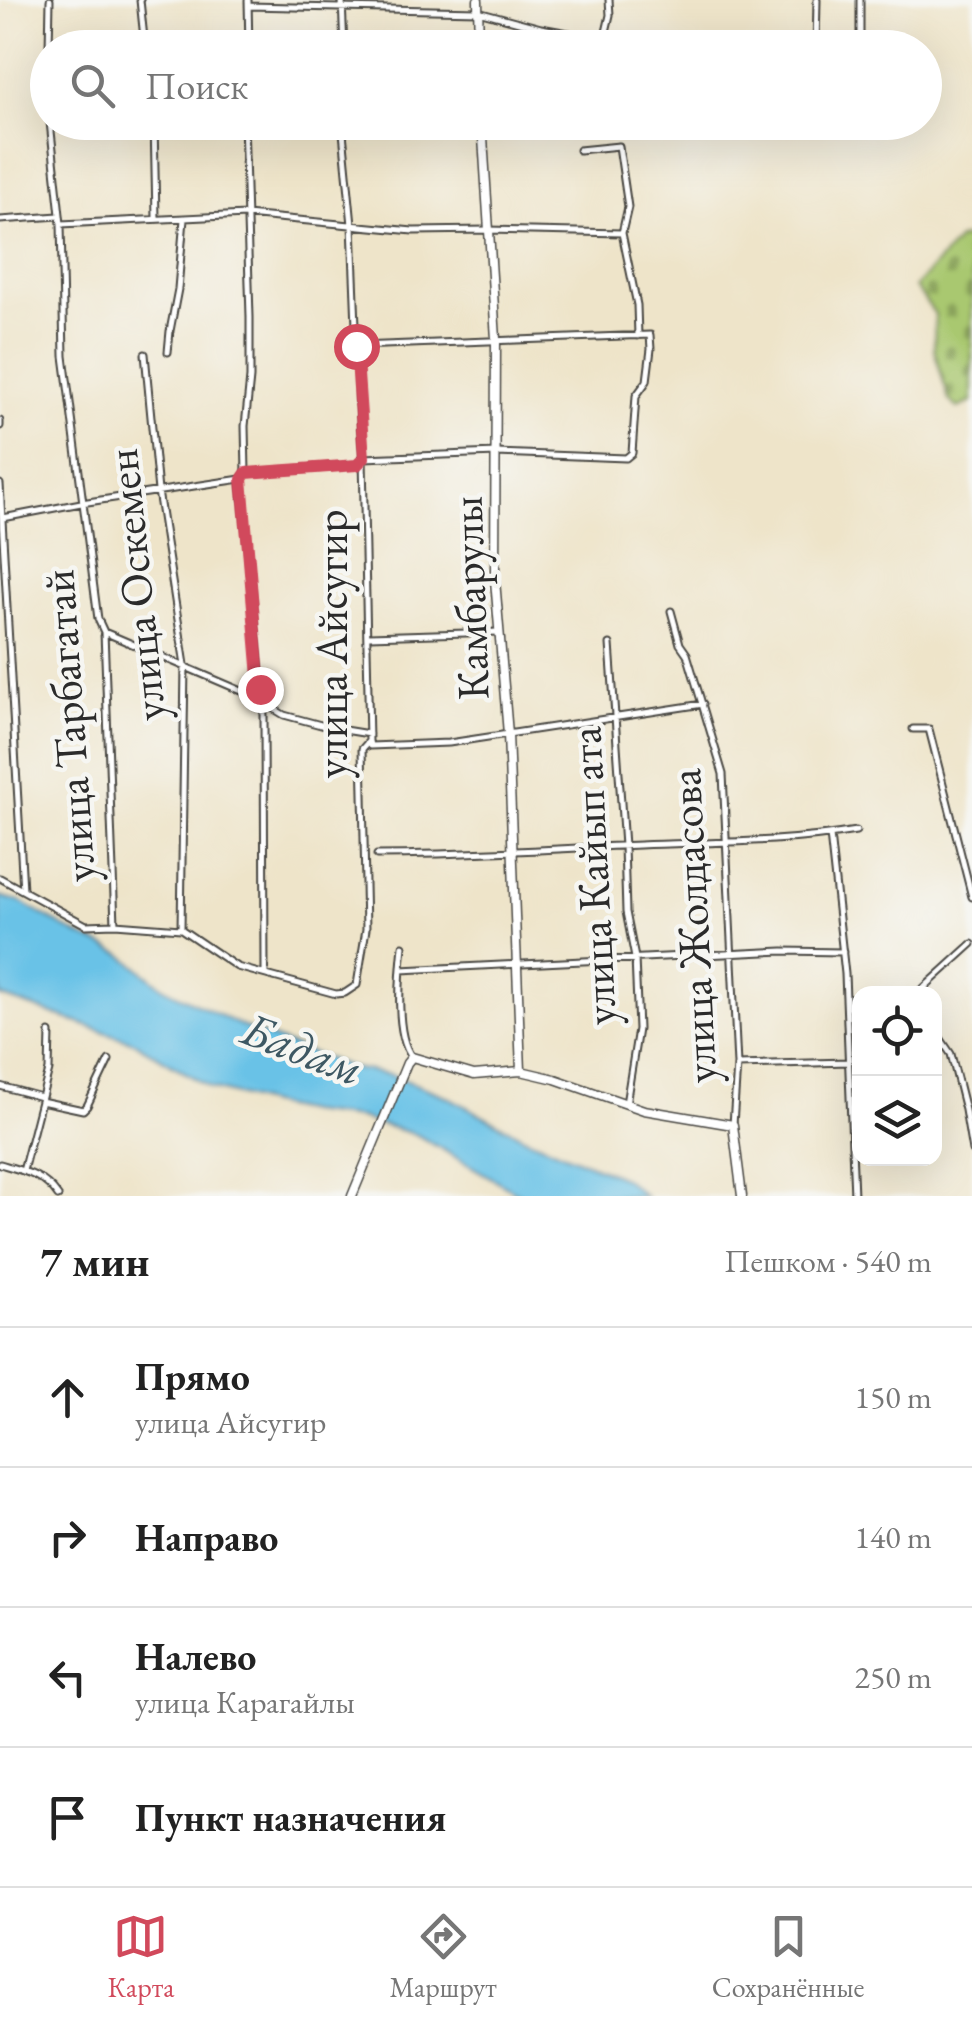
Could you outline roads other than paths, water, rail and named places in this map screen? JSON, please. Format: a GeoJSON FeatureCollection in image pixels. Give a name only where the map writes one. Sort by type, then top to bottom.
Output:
{"type":"FeatureCollection","features":[{"type":"Feature","properties":{"kind":"street"},"geometry":{"type":"LineString","coordinates":[[49,30],[50,0]]}},
{"type":"Feature","properties":{"kind":"street"},"geometry":{"type":"LineString","coordinates":[[140,0],[143,30]]}},
{"type":"Feature","properties":{"kind":"street"},"geometry":{"type":"LineString","coordinates":[[342,0],[343,30]]}},
{"type":"Feature","properties":{"kind":"street"},"geometry":{"type":"LineString","coordinates":[[478,0],[479,30]]}},
{"type":"Feature","properties":{"kind":"street"},"geometry":{"type":"LineString","coordinates":[[606,30],[610,0]]}},
{"type":"Feature","properties":{"kind":"street"},"geometry":{"type":"LineString","coordinates":[[816,30],[817,0]]}},
{"type":"Feature","properties":{"kind":"street"},"geometry":{"type":"LineString","coordinates":[[860,0],[860,30]]}},
{"type":"Feature","properties":{"kind":"street"},"geometry":{"type":"LineString","coordinates":[[249,30],[248,3],[478,11],[553,30]]}},
{"type":"Feature","properties":{"kind":"street","name":"улица Тарбагатай"},"geometry":{"type":"LineString","coordinates":[[52,140],[60,220],[64,356],[81,503],[98,619],[104,632],[115,924]]}},
{"type":"Feature","properties":{"kind":"street"},"geometry":{"type":"LineString","coordinates":[[154,140],[156,218]]}},
{"type":"Feature","properties":{"kind":"street"},"geometry":{"type":"LineString","coordinates":[[0,878],[73,920],[181,929],[228,963],[265,974],[264,735],[244,476],[250,378],[244,140]]}},
{"type":"Feature","properties":{"kind":"street","name":"улица Айсугир"},"geometry":{"type":"LineString","coordinates":[[265,974],[344,993],[357,985],[366,930],[362,749],[369,738],[369,636],[364,458],[344,140]]}},
{"type":"Feature","properties":{"kind":"street","name":"Камбарулы"},"geometry":{"type":"LineString","coordinates":[[483,140],[496,340],[495,580],[508,734],[522,1070]]}},
{"type":"Feature","properties":{"kind":"street"},"geometry":{"type":"LineString","coordinates":[[579,150],[619,146],[628,207],[622,233],[637,305],[638,336]]}},
{"type":"Feature","properties":{"kind":"street"},"geometry":{"type":"LineString","coordinates":[[0,220],[246,216],[412,231],[622,233]]}},
{"type":"Feature","properties":{"kind":"street"},"geometry":{"type":"LineString","coordinates":[[168,352],[184,219]]}},
{"type":"Feature","properties":{"kind":"street"},"geometry":{"type":"LineString","coordinates":[[2,518],[244,476],[357,465],[364,458],[497,453],[630,456],[636,396],[647,381],[650,335],[356,346]]}},
{"type":"Feature","properties":{"kind":"street","name":"улица Оскемен"},"geometry":{"type":"LineString","coordinates":[[145,354],[158,491],[185,665],[181,929]]}},
{"type":"Feature","properties":{"kind":"street"},"geometry":{"type":"LineString","coordinates":[[0,484],[24,890]]}},
{"type":"Feature","properties":{"kind":"street","name":"улица Жолдасова"},"geometry":{"type":"LineString","coordinates":[[670,611],[680,644],[688,654],[723,774],[737,1064],[733,1125]]}},
{"type":"Feature","properties":{"kind":"street"},"geometry":{"type":"LineString","coordinates":[[104,632],[252,695],[284,715],[369,738],[370,746],[450,743],[702,704]]}},
{"type":"Feature","properties":{"kind":"street"},"geometry":{"type":"LineString","coordinates":[[369,636],[499,632]]}},
{"type":"Feature","properties":{"kind":"street","name":"улица Кайып ата"},"geometry":{"type":"LineString","coordinates":[[610,644],[626,912],[636,958],[638,1029],[626,1104]]}},
{"type":"Feature","properties":{"kind":"street"},"geometry":{"type":"LineString","coordinates":[[914,729],[929,729],[972,897]]}},
{"type":"Feature","properties":{"kind":"street"},"geometry":{"type":"LineString","coordinates":[[377,855],[726,841],[856,831]]}},
{"type":"Feature","properties":{"kind":"street"},"geometry":{"type":"LineString","coordinates":[[830,835],[843,952],[854,1196]]}},
{"type":"Feature","properties":{"kind":"street"},"geometry":{"type":"LineString","coordinates":[[925,986],[972,944]]}},
{"type":"Feature","properties":{"kind":"street"},"geometry":{"type":"LineString","coordinates":[[403,946],[401,1012],[404,1048],[412,1057],[474,1075],[522,1070],[644,1110],[733,1125],[742,1196]]}},
{"type":"Feature","properties":{"kind":"street"},"geometry":{"type":"LineString","coordinates":[[401,970],[783,951],[843,952]]}},
{"type":"Feature","properties":{"kind":"street"},"geometry":{"type":"LineString","coordinates":[[23,1171],[48,1070],[50,1033]]}},
{"type":"Feature","properties":{"kind":"street"},"geometry":{"type":"LineString","coordinates":[[848,1040],[852,1038]]}},
{"type":"Feature","properties":{"kind":"street"},"geometry":{"type":"LineString","coordinates":[[942,1041],[951,1054],[972,1151]]}},
{"type":"Feature","properties":{"kind":"street"},"geometry":{"type":"LineString","coordinates":[[352,1196],[412,1057]]}},
{"type":"Feature","properties":{"kind":"street"},"geometry":{"type":"LineString","coordinates":[[0,1086],[78,1111],[87,1106],[110,1060]]}},
{"type":"Feature","properties":{"kind":"street"},"geometry":{"type":"LineString","coordinates":[[737,1064],[849,1062]]}},
{"type":"Feature","properties":{"kind":"street"},"geometry":{"type":"LineString","coordinates":[[0,1164],[38,1176],[59,1196]]}},
{"type":"Feature","properties":{"kind":"water"},"geometry":{"type":"Polygon","coordinates":[[[0,896],[20,902],[121,954],[164,988],[250,1030],[352,1068],[391,1075],[446,1096],[526,1138],[623,1178],[645,1196],[523,1196],[417,1135],[359,1118],[307,1112],[211,1088],[134,1042],[0,996],[0,896]]]}},
{"type":"Feature","properties":{"kind":"water label","name":"Бадам"},"geometry":{"type":"Point","coordinates":[303,1048]}}]}
